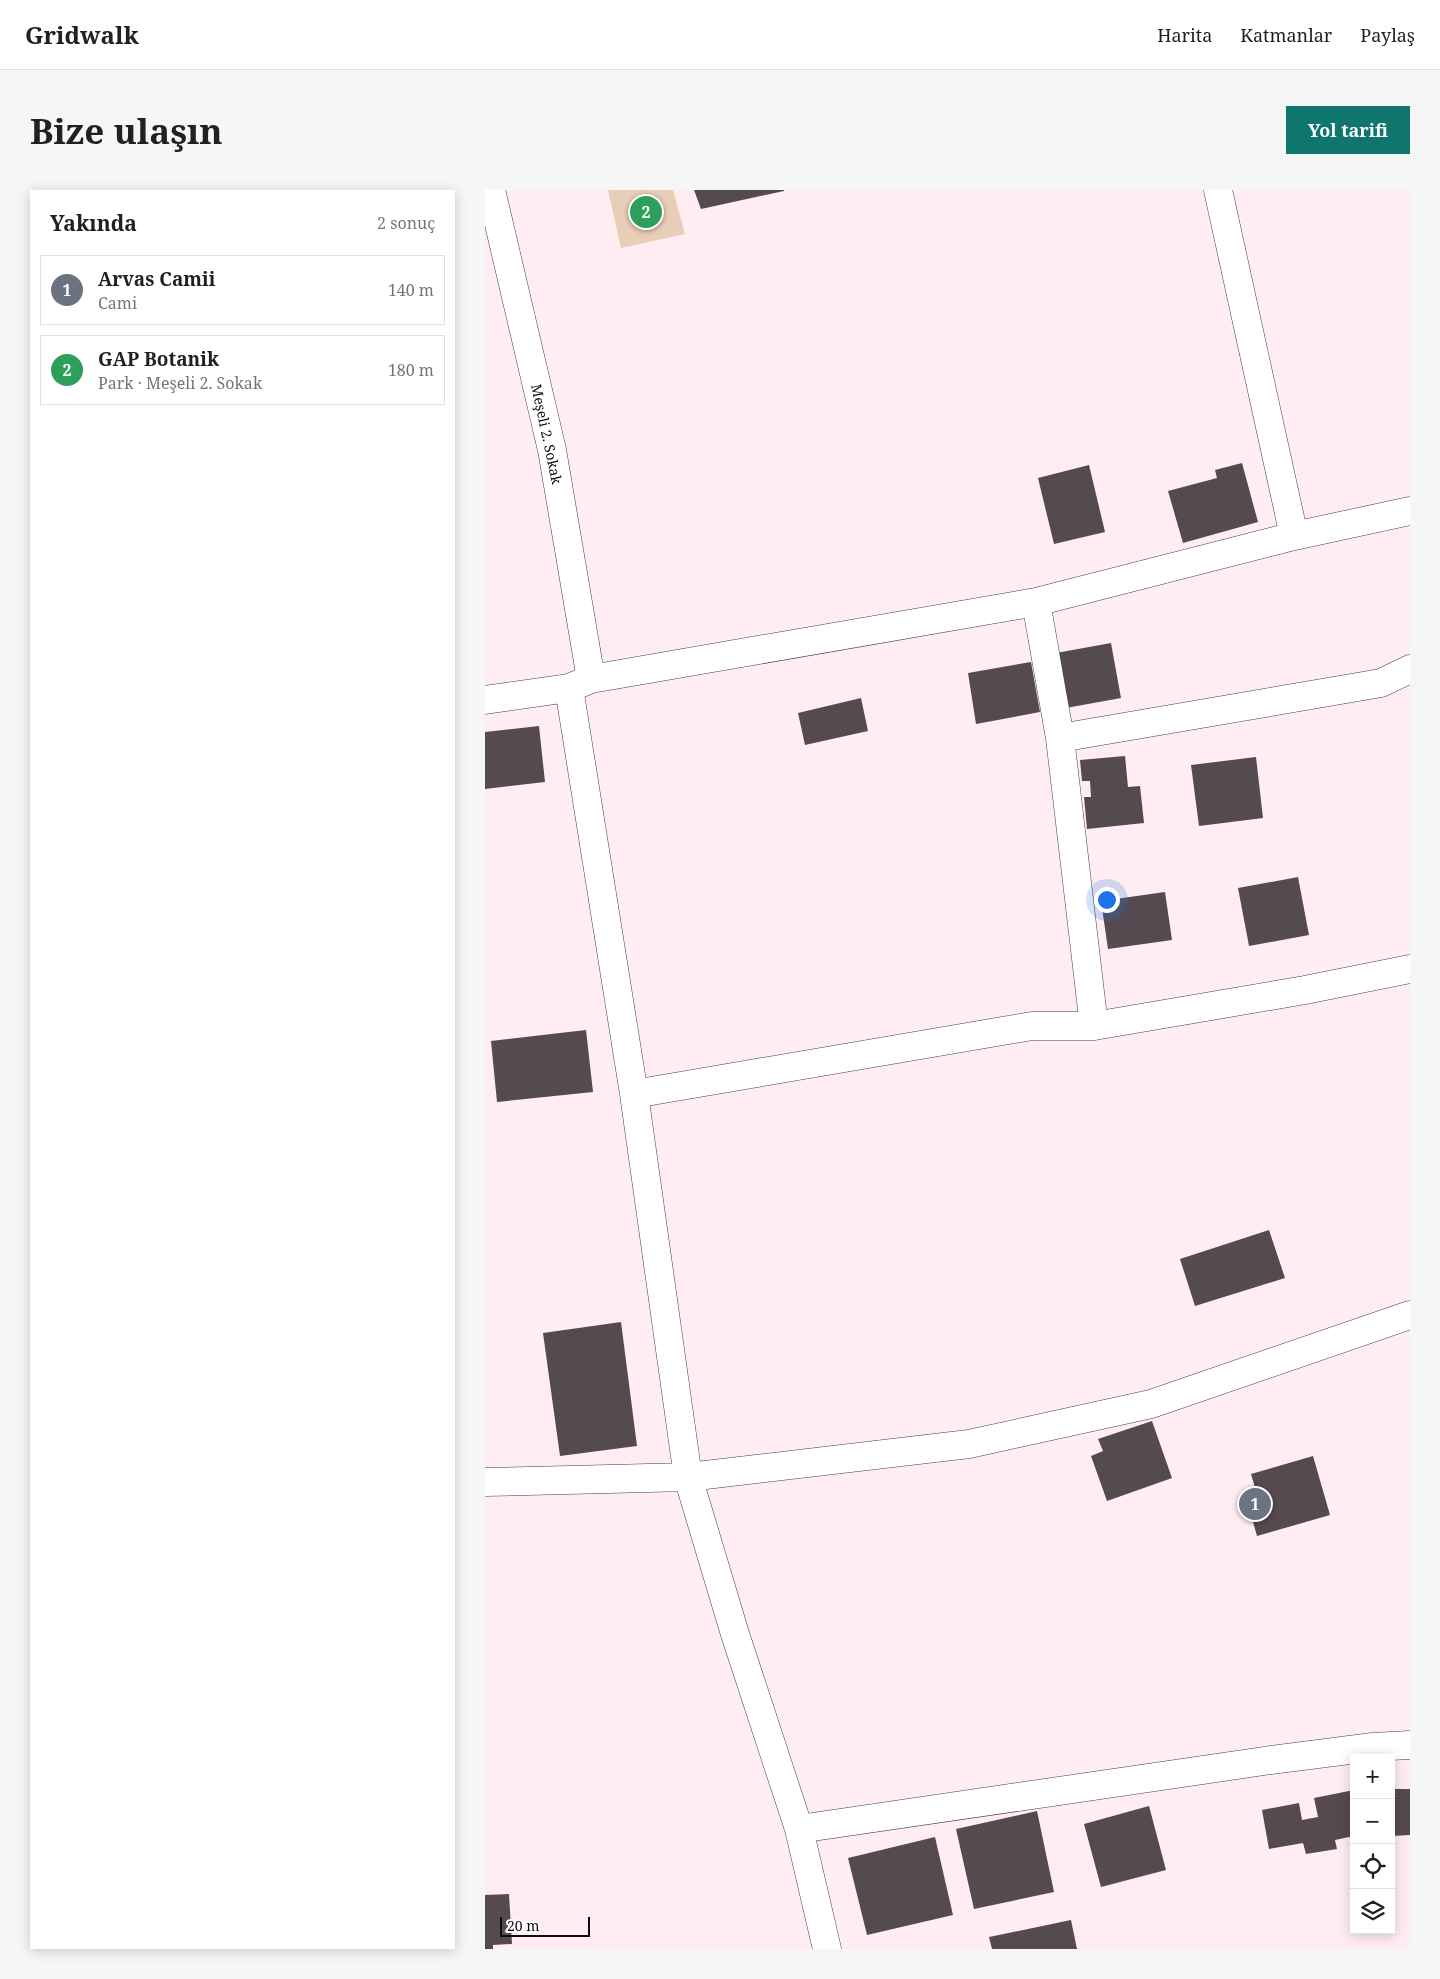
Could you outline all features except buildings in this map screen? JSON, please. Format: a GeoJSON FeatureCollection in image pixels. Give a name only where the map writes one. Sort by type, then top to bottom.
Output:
{"type":"FeatureCollection","features":[{"type":"Feature","properties":{"kind":"street","name":"Meşeli 2. Sokak"},"geometry":{"type":"LineString","coordinates":[[491,190],[552,450],[580,684],[634,1094],[688,1477],[735,1634],[799,1829],[827,1949]]}},
{"type":"Feature","properties":{"kind":"street"},"geometry":{"type":"LineString","coordinates":[[1218,190],[1294,536]]}},
{"type":"Feature","properties":{"kind":"street"},"geometry":{"type":"LineString","coordinates":[[485,700],[1036,602],[1294,536],[1410,511]]}},
{"type":"Feature","properties":{"kind":"street"},"geometry":{"type":"LineString","coordinates":[[1036,602],[1059,738],[1093,1026]]}},
{"type":"Feature","properties":{"kind":"street"},"geometry":{"type":"LineString","coordinates":[[1059,738],[1381,683],[1410,669]]}},
{"type":"Feature","properties":{"kind":"street"},"geometry":{"type":"LineString","coordinates":[[634,1094],[1032,1026],[1093,1026],[1305,990],[1410,969]]}},
{"type":"Feature","properties":{"kind":"street"},"geometry":{"type":"LineString","coordinates":[[485,1482],[688,1477],[969,1444],[1151,1404],[1410,1314]]}},
{"type":"Feature","properties":{"kind":"street"},"geometry":{"type":"LineString","coordinates":[[799,1829],[1264,1761],[1373,1747],[1410,1745]]}},
{"type":"Feature","properties":{"kind":"shaded area"},"geometry":{"type":"Polygon","coordinates":[[[608,190],[673,190],[685,234],[621,248],[608,190]]]}},
{"type":"Feature","properties":{"kind":"place","name":"GAP Botanik"},"geometry":{"type":"Point","coordinates":[646,212]}},
{"type":"Feature","properties":{"kind":"place","name":"Arvas Camii"},"geometry":{"type":"Point","coordinates":[1255,1504]}}]}
